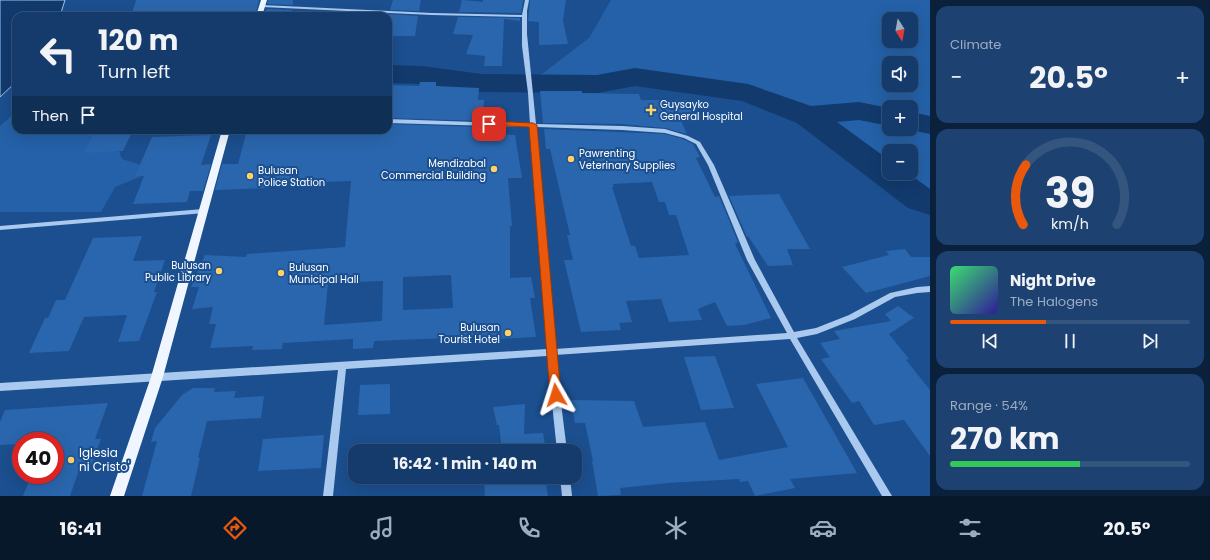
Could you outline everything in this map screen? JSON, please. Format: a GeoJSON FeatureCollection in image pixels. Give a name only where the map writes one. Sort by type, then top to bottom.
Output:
{"type":"FeatureCollection","features":[{"type":"Feature","properties":{"kind":"main road"},"geometry":{"type":"LineString","coordinates":[[117,496],[157,377],[225,134]]}},
{"type":"Feature","properties":{"kind":"street"},"geometry":{"type":"LineString","coordinates":[[527,0],[525,16],[528,71],[551,352],[561,444]]}},
{"type":"Feature","properties":{"kind":"street"},"geometry":{"type":"LineString","coordinates":[[263,3],[432,14],[525,16]]}},
{"type":"Feature","properties":{"kind":"street"},"geometry":{"type":"LineString","coordinates":[[392,121],[622,128],[665,131],[686,137],[698,143],[711,165],[751,260],[792,336],[887,496]]}},
{"type":"Feature","properties":{"kind":"street"},"geometry":{"type":"LineString","coordinates":[[0,228],[203,211]]}},
{"type":"Feature","properties":{"kind":"street"},"geometry":{"type":"LineString","coordinates":[[0,387],[792,336],[817,331],[852,318],[893,295],[917,290],[930,290]]}},
{"type":"Feature","properties":{"kind":"street"},"geometry":{"type":"LineString","coordinates":[[328,496],[342,366]]}},
{"type":"Feature","properties":{"kind":"street"},"geometry":{"type":"LineString","coordinates":[[566,484],[567,496]]}},
{"type":"Feature","properties":{"kind":"shaded area"},"geometry":{"type":"Polygon","coordinates":[[[0,0],[65,0],[61,12],[12,12],[12,86],[0,97],[0,0]]]}},
{"type":"Feature","properties":{"kind":"shaded area"},"geometry":{"type":"Polygon","coordinates":[[[611,0],[930,0],[930,119],[918,116],[918,100],[882,100],[882,110],[861,106],[807,109],[750,90],[632,73],[594,81],[534,80],[589,38],[611,0]]]}},
{"type":"Feature","properties":{"kind":"shaded area"},"geometry":{"type":"Polygon","coordinates":[[[860,113],[882,118],[882,136],[918,136],[918,124],[930,127],[930,197],[924,195],[904,180],[918,180],[918,144],[882,144],[882,164],[818,119],[860,113]]]}},
{"type":"Feature","properties":{"kind":"shaded area"},"geometry":{"type":"Polygon","coordinates":[[[12,116],[12,134],[113,134],[122,159],[157,170],[115,187],[101,212],[0,212],[0,126],[12,116]]]}},
{"type":"Feature","properties":{"kind":"building"},"geometry":{"type":"Polygon","coordinates":[[[136,0],[259,0],[256,12],[132,12],[136,0]]]}},
{"type":"Feature","properties":{"kind":"building"},"geometry":{"type":"Polygon","coordinates":[[[268,0],[293,0],[293,5],[267,4],[268,0]]]}},
{"type":"Feature","properties":{"kind":"building"},"geometry":{"type":"Polygon","coordinates":[[[393,0],[421,0],[419,11],[390,10],[393,0]]]}},
{"type":"Feature","properties":{"kind":"building"},"geometry":{"type":"Polygon","coordinates":[[[462,0],[483,2],[483,0],[523,0],[521,13],[459,12],[462,0]]]}},
{"type":"Feature","properties":{"kind":"building"},"geometry":{"type":"Polygon","coordinates":[[[530,0],[566,0],[563,21],[568,44],[539,45],[539,22],[528,21],[530,0]]]}},
{"type":"Feature","properties":{"kind":"building"},"geometry":{"type":"Polygon","coordinates":[[[266,9],[292,10],[292,12],[265,12],[266,9]]]}},
{"type":"Feature","properties":{"kind":"building"},"geometry":{"type":"Polygon","coordinates":[[[392,14],[418,16],[415,36],[392,36],[392,14]]]}},
{"type":"Feature","properties":{"kind":"building"},"geometry":{"type":"Polygon","coordinates":[[[458,17],[520,18],[520,21],[504,19],[502,66],[484,66],[485,56],[466,54],[473,35],[453,34],[458,17]]]}},
{"type":"Feature","properties":{"kind":"building"},"geometry":{"type":"Polygon","coordinates":[[[420,82],[436,82],[436,86],[479,88],[478,100],[484,100],[483,121],[392,118],[392,85],[419,86],[420,82]]]}},
{"type":"Feature","properties":{"kind":"building"},"geometry":{"type":"Polygon","coordinates":[[[540,91],[582,91],[582,93],[639,94],[641,100],[689,100],[696,122],[681,121],[687,134],[665,128],[622,124],[543,123],[540,91]]]}},
{"type":"Feature","properties":{"kind":"building"},"geometry":{"type":"Polygon","coordinates":[[[392,124],[482,127],[481,134],[515,135],[522,178],[508,178],[512,226],[510,226],[510,278],[531,277],[535,298],[530,298],[536,337],[498,339],[498,336],[374,341],[373,348],[353,349],[353,339],[283,343],[282,349],[252,350],[253,346],[210,348],[216,324],[209,324],[213,307],[192,309],[199,287],[191,287],[205,255],[246,257],[247,254],[345,247],[351,181],[271,184],[269,188],[215,190],[222,164],[238,164],[246,134],[392,134],[392,124]],[[451,275],[403,277],[403,310],[453,308],[451,275]],[[383,281],[328,283],[324,325],[382,321],[383,281]]]}},
{"type":"Feature","properties":{"kind":"building"},"geometry":{"type":"Polygon","coordinates":[[[544,129],[665,134],[683,139],[693,144],[700,157],[696,158],[715,197],[719,196],[738,242],[735,244],[771,318],[744,325],[727,326],[715,302],[698,309],[702,320],[669,322],[661,299],[626,301],[632,322],[619,323],[621,330],[581,332],[564,260],[573,260],[567,235],[570,235],[550,149],[546,149],[544,129]],[[652,182],[613,184],[614,187],[612,187],[631,246],[635,246],[639,258],[689,255],[676,215],[669,215],[665,202],[659,202],[652,182]]]}},
{"type":"Feature","properties":{"kind":"building"},"geometry":{"type":"Polygon","coordinates":[[[94,134],[131,134],[123,151],[84,153],[94,134]]]}},
{"type":"Feature","properties":{"kind":"building"},"geometry":{"type":"Polygon","coordinates":[[[211,135],[201,165],[211,164],[203,191],[190,191],[187,202],[133,204],[144,176],[135,176],[152,137],[211,135]]]}},
{"type":"Feature","properties":{"kind":"building"},"geometry":{"type":"Polygon","coordinates":[[[779,194],[810,249],[787,249],[793,265],[768,266],[748,236],[747,237],[729,196],[779,194]]]}},
{"type":"Feature","properties":{"kind":"building"},"geometry":{"type":"Polygon","coordinates":[[[142,236],[133,261],[165,260],[154,292],[157,292],[139,341],[118,342],[127,315],[84,317],[69,351],[29,353],[45,318],[48,318],[56,300],[65,300],[93,238],[142,236]]]}},
{"type":"Feature","properties":{"kind":"building"},"geometry":{"type":"Polygon","coordinates":[[[905,249],[911,257],[930,257],[930,276],[866,293],[842,267],[889,255],[886,251],[905,249]]]}},
{"type":"Feature","properties":{"kind":"building"},"geometry":{"type":"Polygon","coordinates":[[[898,306],[915,317],[889,334],[909,359],[906,360],[930,390],[930,456],[904,420],[874,425],[859,401],[852,403],[821,359],[830,357],[820,343],[840,339],[834,331],[891,321],[885,314],[898,306]]]}},
{"type":"Feature","properties":{"kind":"building"},"geometry":{"type":"Polygon","coordinates":[[[715,356],[734,408],[701,410],[684,357],[715,356]]]}},
{"type":"Feature","properties":{"kind":"building"},"geometry":{"type":"Polygon","coordinates":[[[803,378],[857,473],[790,479],[795,488],[755,496],[748,481],[740,482],[739,479],[668,483],[620,488],[621,495],[598,496],[593,461],[585,423],[575,423],[571,400],[634,401],[643,427],[705,422],[719,460],[788,447],[756,384],[803,378]]]}},
{"type":"Feature","properties":{"kind":"building"},"geometry":{"type":"Polygon","coordinates":[[[390,384],[390,414],[358,415],[360,385],[390,384]]]}},
{"type":"Feature","properties":{"kind":"building"},"geometry":{"type":"Polygon","coordinates":[[[193,388],[215,388],[214,392],[236,391],[234,398],[264,396],[261,418],[207,421],[191,496],[142,496],[157,441],[151,442],[155,428],[182,395],[193,388]]]}},
{"type":"Feature","properties":{"kind":"building"},"geometry":{"type":"Polygon","coordinates":[[[108,403],[95,439],[101,439],[90,469],[79,470],[70,496],[23,496],[28,484],[64,484],[64,432],[12,432],[12,444],[0,445],[0,422],[5,410],[108,403]]]}},
{"type":"Feature","properties":{"kind":"building"},"geometry":{"type":"Polygon","coordinates":[[[525,404],[524,434],[543,433],[545,444],[501,444],[499,425],[497,425],[493,407],[525,404]]]}},
{"type":"Feature","properties":{"kind":"building"},"geometry":{"type":"Polygon","coordinates":[[[324,435],[321,468],[258,471],[263,439],[324,435]]]}},
{"type":"Feature","properties":{"kind":"building"},"geometry":{"type":"Polygon","coordinates":[[[484,484],[546,484],[548,496],[485,496],[484,484]]]}},
{"type":"Feature","properties":{"kind":"waterway"},"geometry":{"type":"LineString","coordinates":[[392,74],[422,75],[482,83],[597,84],[635,77],[748,93],[808,116]]}},
{"type":"Feature","properties":{"kind":"waterway"},"geometry":{"type":"LineString","coordinates":[[808,116],[859,111],[882,116]]}},
{"type":"Feature","properties":{"kind":"waterway"},"geometry":{"type":"LineString","coordinates":[[808,116],[921,200],[930,203]]}},
{"type":"Feature","properties":{"kind":"waterway"},"geometry":{"type":"LineString","coordinates":[[918,122],[930,125]]}},
{"type":"Feature","properties":{"kind":"place","name":"Guysayko General Hospital"},"geometry":{"type":"Point","coordinates":[651,110]}},
{"type":"Feature","properties":{"kind":"place","name":"Pawrenting Veterinary Supplies"},"geometry":{"type":"Point","coordinates":[571,159]}},
{"type":"Feature","properties":{"kind":"place","name":"Mendizabal Commercial Building"},"geometry":{"type":"Point","coordinates":[494,169]}},
{"type":"Feature","properties":{"kind":"place","name":"Bulusan Police Station"},"geometry":{"type":"Point","coordinates":[250,176]}},
{"type":"Feature","properties":{"kind":"place","name":"Bulusan Public Library"},"geometry":{"type":"Point","coordinates":[219,271]}},
{"type":"Feature","properties":{"kind":"place","name":"Bulusan Municipal Hall"},"geometry":{"type":"Point","coordinates":[281,273]}},
{"type":"Feature","properties":{"kind":"place","name":"Bulusan Tourist Hotel"},"geometry":{"type":"Point","coordinates":[508,333]}},
{"type":"Feature","properties":{"kind":"place","name":"Iglesia ni Cristo'"},"geometry":{"type":"Point","coordinates":[71,460]}},
{"type":"Feature","properties":{"kind":"route"},"geometry":{"type":"LineString","coordinates":[[489,124],[533,125],[551,352],[556,395]]}}]}
